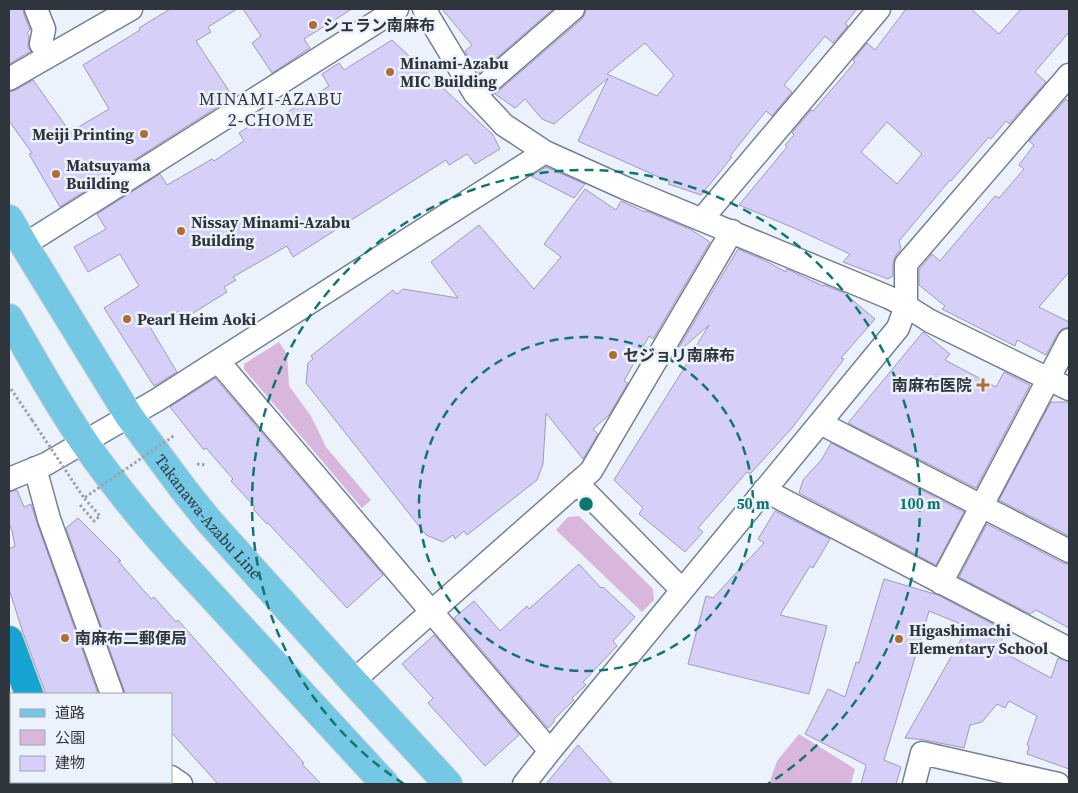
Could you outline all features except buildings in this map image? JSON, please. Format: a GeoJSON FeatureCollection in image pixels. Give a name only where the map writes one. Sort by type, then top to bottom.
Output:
{"type":"FeatureCollection","features":[{"type":"Feature","properties":{"kind":"highway"},"geometry":{"type":"LineString","coordinates":[[9,640],[29,693]]}},
{"type":"Feature","properties":{"kind":"main road","name":"Takanawa-Azabu Line"},"geometry":{"type":"LineString","coordinates":[[9,219],[130,416],[184,490],[208,520],[448,784]]}},
{"type":"Feature","properties":{"kind":"main road"},"geometry":{"type":"LineString","coordinates":[[9,318],[64,412],[84,442],[132,505],[174,555],[385,784]]}},
{"type":"Feature","properties":{"kind":"street"},"geometry":{"type":"LineString","coordinates":[[36,9],[44,29],[41,44]]}},
{"type":"Feature","properties":{"kind":"street"},"geometry":{"type":"LineString","coordinates":[[9,79],[130,9]]}},
{"type":"Feature","properties":{"kind":"street"},"geometry":{"type":"LineString","coordinates":[[24,245],[396,9]]}},
{"type":"Feature","properties":{"kind":"street"},"geometry":{"type":"LineString","coordinates":[[424,9],[476,94],[504,125],[545,152],[625,188],[888,297],[1069,389]]}},
{"type":"Feature","properties":{"kind":"street"},"geometry":{"type":"LineString","coordinates":[[476,94],[573,9]]}},
{"type":"Feature","properties":{"kind":"street"},"geometry":{"type":"LineString","coordinates":[[702,219],[879,9]]}},
{"type":"Feature","properties":{"kind":"street"},"geometry":{"type":"LineString","coordinates":[[524,784],[898,328],[906,306],[906,264],[1069,75]]}},
{"type":"Feature","properties":{"kind":"street"},"geometry":{"type":"LineString","coordinates":[[9,479],[46,464],[157,400],[545,152]]}},
{"type":"Feature","properties":{"kind":"street"},"geometry":{"type":"LineString","coordinates":[[353,681],[591,471],[732,231]]}},
{"type":"Feature","properties":{"kind":"street"},"geometry":{"type":"LineString","coordinates":[[941,583],[1069,340]]}},
{"type":"Feature","properties":{"kind":"street"},"geometry":{"type":"LineString","coordinates":[[218,361],[550,751]]}},
{"type":"Feature","properties":{"kind":"street"},"geometry":{"type":"LineString","coordinates":[[820,422],[1069,551]]}},
{"type":"Feature","properties":{"kind":"street"},"geometry":{"type":"LineString","coordinates":[[35,468],[50,519],[112,693]]}},
{"type":"Feature","properties":{"kind":"street"},"geometry":{"type":"LineString","coordinates":[[577,483],[682,590]]}},
{"type":"Feature","properties":{"kind":"street"},"geometry":{"type":"LineString","coordinates":[[764,490],[1069,649]]}},
{"type":"Feature","properties":{"kind":"street"},"geometry":{"type":"LineString","coordinates":[[914,784],[922,753],[1058,784]]}},
{"type":"Feature","properties":{"kind":"path"},"geometry":{"type":"LineString","coordinates":[[10,389],[84,498],[100,516],[94,521],[80,505]]}},
{"type":"Feature","properties":{"kind":"path"},"geometry":{"type":"LineString","coordinates":[[84,498],[175,436]]}},
{"type":"Feature","properties":{"kind":"green space"},"geometry":{"type":"Polygon","coordinates":[[[279,342],[287,354],[289,386],[311,416],[326,447],[371,500],[362,508],[244,369],[244,364],[279,342]]]}},
{"type":"Feature","properties":{"kind":"green space"},"geometry":{"type":"Polygon","coordinates":[[[579,516],[653,589],[654,600],[642,612],[556,530],[568,517],[579,516]]]}},
{"type":"Feature","properties":{"kind":"green space"},"geometry":{"type":"Polygon","coordinates":[[[799,734],[855,769],[851,784],[769,784],[777,761],[799,734]]]}},
{"type":"Feature","properties":{"kind":"place","name":"シェラン南麻布"},"geometry":{"type":"Point","coordinates":[313,25]}},
{"type":"Feature","properties":{"kind":"place","name":"Minami-Azabu MIC Building"},"geometry":{"type":"Point","coordinates":[390,72]}},
{"type":"Feature","properties":{"kind":"place","name":"Meiji Printing"},"geometry":{"type":"Point","coordinates":[144,134]}},
{"type":"Feature","properties":{"kind":"place","name":"Matsuyama Building"},"geometry":{"type":"Point","coordinates":[56,174]}},
{"type":"Feature","properties":{"kind":"place","name":"Nissay Minami-Azabu Building"},"geometry":{"type":"Point","coordinates":[181,231]}},
{"type":"Feature","properties":{"kind":"place","name":"Pearl Heim Aoki"},"geometry":{"type":"Point","coordinates":[127,319]}},
{"type":"Feature","properties":{"kind":"place","name":"セジョリ南麻布"},"geometry":{"type":"Point","coordinates":[613,355]}},
{"type":"Feature","properties":{"kind":"place","name":"南麻布医院"},"geometry":{"type":"Point","coordinates":[983,385]}},
{"type":"Feature","properties":{"kind":"place","name":"南麻布二郵便局"},"geometry":{"type":"Point","coordinates":[65,638]}},
{"type":"Feature","properties":{"kind":"place","name":"Higashimachi Elementary School"},"geometry":{"type":"Point","coordinates":[899,639]}},
{"type":"Feature","properties":{"kind":"district","name":"MINAMI-AZABU 2-CHOME"},"geometry":{"type":"Point","coordinates":[271,108]}}]}
